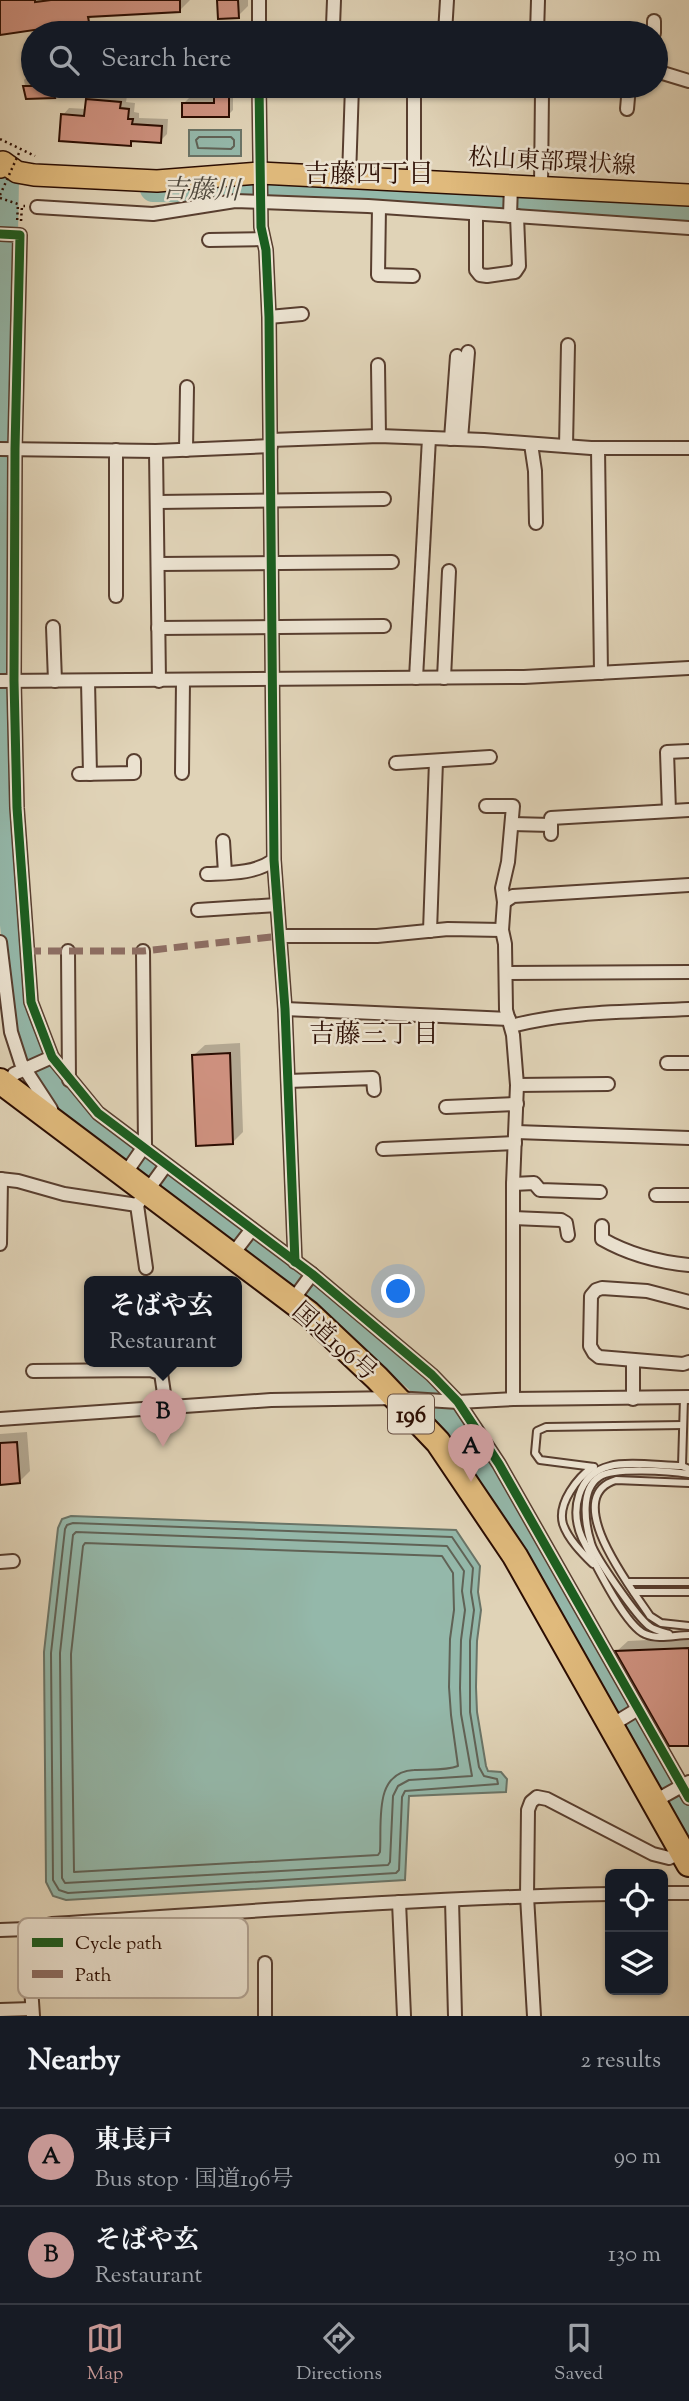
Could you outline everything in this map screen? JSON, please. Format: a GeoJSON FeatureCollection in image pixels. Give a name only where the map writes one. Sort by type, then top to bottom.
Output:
{"type":"FeatureCollection","features":[{"type":"Feature","properties":{"kind":"highway","name":"国道196号"},"geometry":{"type":"LineString","coordinates":[[16,1072],[65,1128],[128,1169],[146,1192],[236,1250],[296,1295],[308,1313],[438,1442],[514,1556],[615,1723],[687,1854]]}},
{"type":"Feature","properties":{"kind":"main road","name":"松山東部環状線"},"geometry":{"type":"LineString","coordinates":[[6,159],[18,172],[34,175],[157,181],[260,176],[349,177],[510,188],[541,187],[689,195]]}},
{"type":"Feature","properties":{"kind":"street"},"geometry":{"type":"LineString","coordinates":[[258,21],[259,0]]}},
{"type":"Feature","properties":{"kind":"street"},"geometry":{"type":"LineString","coordinates":[[333,21],[334,0]]}},
{"type":"Feature","properties":{"kind":"street"},"geometry":{"type":"LineString","coordinates":[[446,21],[447,0]]}},
{"type":"Feature","properties":{"kind":"street"},"geometry":{"type":"LineString","coordinates":[[537,21],[538,0]]}},
{"type":"Feature","properties":{"kind":"street"},"geometry":{"type":"LineString","coordinates":[[668,75],[689,81]]}},
{"type":"Feature","properties":{"kind":"street"},"geometry":{"type":"LineString","coordinates":[[259,98],[260,199],[269,317],[274,860],[285,1009],[295,1262]]}},
{"type":"Feature","properties":{"kind":"street"},"geometry":{"type":"LineString","coordinates":[[349,177],[352,98]]}},
{"type":"Feature","properties":{"kind":"street"},"geometry":{"type":"LineString","coordinates":[[414,98],[414,180]]}},
{"type":"Feature","properties":{"kind":"street"},"geometry":{"type":"LineString","coordinates":[[541,98],[541,187]]}},
{"type":"Feature","properties":{"kind":"street"},"geometry":{"type":"LineString","coordinates":[[627,109],[628,98]]}},
{"type":"Feature","properties":{"kind":"street"},"geometry":{"type":"LineString","coordinates":[[476,214],[476,270],[480,275],[487,276],[515,272],[519,266],[510,188]]}},
{"type":"Feature","properties":{"kind":"street"},"geometry":{"type":"LineString","coordinates":[[37,207],[153,214],[260,199],[689,228]]}},
{"type":"Feature","properties":{"kind":"street"},"geometry":{"type":"LineString","coordinates":[[379,207],[377,275],[414,276]]}},
{"type":"Feature","properties":{"kind":"street"},"geometry":{"type":"LineString","coordinates":[[0,234],[19,229],[9,449],[17,808],[31,1002],[52,1057],[98,1113],[165,1167],[295,1262],[432,1375],[458,1402],[499,1464],[636,1710],[689,1798]]}},
{"type":"Feature","properties":{"kind":"street"},"geometry":{"type":"LineString","coordinates":[[209,240],[263,239]]}},
{"type":"Feature","properties":{"kind":"street"},"geometry":{"type":"LineString","coordinates":[[269,317],[302,314]]}},
{"type":"Feature","properties":{"kind":"street"},"geometry":{"type":"LineString","coordinates":[[566,446],[568,345]]}},
{"type":"Feature","properties":{"kind":"street"},"geometry":{"type":"LineString","coordinates":[[456,439],[462,354]]}},
{"type":"Feature","properties":{"kind":"street"},"geometry":{"type":"LineString","coordinates":[[378,365],[379,436]]}},
{"type":"Feature","properties":{"kind":"street"},"geometry":{"type":"LineString","coordinates":[[186,450],[187,387]]}},
{"type":"Feature","properties":{"kind":"street"},"geometry":{"type":"LineString","coordinates":[[9,449],[186,450],[379,436],[598,448],[689,448]]}},
{"type":"Feature","properties":{"kind":"street"},"geometry":{"type":"LineString","coordinates":[[416,678],[429,438]]}},
{"type":"Feature","properties":{"kind":"street"},"geometry":{"type":"LineString","coordinates":[[531,444],[536,471],[536,523]]}},
{"type":"Feature","properties":{"kind":"street"},"geometry":{"type":"LineString","coordinates":[[598,448],[601,673]]}},
{"type":"Feature","properties":{"kind":"street"},"geometry":{"type":"LineString","coordinates":[[116,450],[116,596]]}},
{"type":"Feature","properties":{"kind":"street"},"geometry":{"type":"LineString","coordinates":[[156,451],[159,681]]}},
{"type":"Feature","properties":{"kind":"street"},"geometry":{"type":"LineString","coordinates":[[157,502],[384,499]]}},
{"type":"Feature","properties":{"kind":"street"},"geometry":{"type":"LineString","coordinates":[[102,514],[116,514]]}},
{"type":"Feature","properties":{"kind":"street"},"geometry":{"type":"LineString","coordinates":[[158,564],[392,562]]}},
{"type":"Feature","properties":{"kind":"street"},"geometry":{"type":"LineString","coordinates":[[444,678],[449,571]]}},
{"type":"Feature","properties":{"kind":"street"},"geometry":{"type":"LineString","coordinates":[[158,628],[384,626]]}},
{"type":"Feature","properties":{"kind":"street"},"geometry":{"type":"LineString","coordinates":[[53,627],[55,681]]}},
{"type":"Feature","properties":{"kind":"street"},"geometry":{"type":"LineString","coordinates":[[0,681],[444,678],[689,668]]}},
{"type":"Feature","properties":{"kind":"street"},"geometry":{"type":"LineString","coordinates":[[88,681],[85,774],[134,773],[134,761]]}},
{"type":"Feature","properties":{"kind":"street"},"geometry":{"type":"LineString","coordinates":[[182,773],[183,681]]}},
{"type":"Feature","properties":{"kind":"street"},"geometry":{"type":"LineString","coordinates":[[669,811],[667,752],[689,751]]}},
{"type":"Feature","properties":{"kind":"street"},"geometry":{"type":"LineString","coordinates":[[396,763],[490,757]]}},
{"type":"Feature","properties":{"kind":"street"},"geometry":{"type":"LineString","coordinates":[[430,931],[436,761]]}},
{"type":"Feature","properties":{"kind":"street"},"geometry":{"type":"LineString","coordinates":[[486,806],[513,806],[508,862],[502,888],[506,1010],[510,1022],[517,1085],[513,1184],[513,1399]]}},
{"type":"Feature","properties":{"kind":"street"},"geometry":{"type":"LineString","coordinates":[[512,824],[551,830],[551,818],[689,810]]}},
{"type":"Feature","properties":{"kind":"street"},"geometry":{"type":"LineString","coordinates":[[223,841],[225,873]]}},
{"type":"Feature","properties":{"kind":"street"},"geometry":{"type":"LineString","coordinates":[[207,874],[263,868],[274,860]]}},
{"type":"Feature","properties":{"kind":"street"},"geometry":{"type":"LineString","coordinates":[[504,902],[513,896],[689,886]]}},
{"type":"Feature","properties":{"kind":"street"},"geometry":{"type":"LineString","coordinates":[[198,911],[277,905]]}},
{"type":"Feature","properties":{"kind":"street"},"geometry":{"type":"LineString","coordinates":[[280,936],[377,936],[448,929],[502,930]]}},
{"type":"Feature","properties":{"kind":"street"},"geometry":{"type":"LineString","coordinates":[[0,942],[16,1072],[52,1057]]}},
{"type":"Feature","properties":{"kind":"street"},"geometry":{"type":"LineString","coordinates":[[68,951],[69,1080]]}},
{"type":"Feature","properties":{"kind":"street"},"geometry":{"type":"LineString","coordinates":[[128,1169],[145,1144],[143,951]]}},
{"type":"Feature","properties":{"kind":"street"},"geometry":{"type":"LineString","coordinates":[[506,973],[689,972]]}},
{"type":"Feature","properties":{"kind":"street"},"geometry":{"type":"LineString","coordinates":[[285,1009],[510,1022],[689,1009]]}},
{"type":"Feature","properties":{"kind":"street"},"geometry":{"type":"LineString","coordinates":[[667,1063],[689,1063]]}},
{"type":"Feature","properties":{"kind":"street"},"geometry":{"type":"LineString","coordinates":[[288,1081],[373,1078],[374,1090]]}},
{"type":"Feature","properties":{"kind":"street"},"geometry":{"type":"LineString","coordinates":[[517,1085],[608,1084]]}},
{"type":"Feature","properties":{"kind":"street"},"geometry":{"type":"LineString","coordinates":[[446,1107],[517,1104]]}},
{"type":"Feature","properties":{"kind":"street"},"geometry":{"type":"LineString","coordinates":[[383,1149],[515,1137],[689,1138]]}},
{"type":"Feature","properties":{"kind":"street"},"geometry":{"type":"LineString","coordinates":[[146,1268],[146,1192],[165,1167]]}},
{"type":"Feature","properties":{"kind":"street"},"geometry":{"type":"LineString","coordinates":[[0,1244],[0,1180],[18,1181],[64,1194],[146,1192]]}},
{"type":"Feature","properties":{"kind":"street"},"geometry":{"type":"LineString","coordinates":[[513,1184],[534,1183],[540,1190],[600,1192]]}},
{"type":"Feature","properties":{"kind":"street"},"geometry":{"type":"LineString","coordinates":[[656,1195],[689,1195]]}},
{"type":"Feature","properties":{"kind":"street"},"geometry":{"type":"LineString","coordinates":[[513,1218],[561,1220],[566,1223],[568,1235]]}},
{"type":"Feature","properties":{"kind":"street"},"geometry":{"type":"LineString","coordinates":[[602,1226],[602,1239],[625,1253],[689,1265]]}},
{"type":"Feature","properties":{"kind":"street"},"geometry":{"type":"LineString","coordinates":[[236,1250],[251,1231]]}},
{"type":"Feature","properties":{"kind":"street"},"geometry":{"type":"LineString","coordinates":[[296,1295],[310,1275]]}},
{"type":"Feature","properties":{"kind":"street"},"geometry":{"type":"LineString","coordinates":[[689,1302],[647,1291],[602,1288],[596,1290],[591,1296],[590,1346],[599,1357],[683,1364],[689,1362]]}},
{"type":"Feature","properties":{"kind":"street"},"geometry":{"type":"LineString","coordinates":[[633,1360],[633,1399]]}},
{"type":"Feature","properties":{"kind":"street"},"geometry":{"type":"LineString","coordinates":[[33,1371],[150,1370],[161,1373],[166,1407]]}},
{"type":"Feature","properties":{"kind":"street"},"geometry":{"type":"LineString","coordinates":[[0,1419],[271,1400],[396,1398],[458,1402],[687,1397]]}},
{"type":"Feature","properties":{"kind":"street"},"geometry":{"type":"LineString","coordinates":[[615,1723],[636,1710]]}},
{"type":"Feature","properties":{"kind":"street"},"geometry":{"type":"LineString","coordinates":[[658,1800],[683,1785]]}},
{"type":"Feature","properties":{"kind":"street"},"geometry":{"type":"LineString","coordinates":[[534,2016],[527,1896],[528,1810],[531,1802],[537,1797],[547,1799],[653,1854],[668,1858],[687,1854]]}},
{"type":"Feature","properties":{"kind":"street"},"geometry":{"type":"LineString","coordinates":[[668,1893],[689,1893]]}},
{"type":"Feature","properties":{"kind":"street"},"geometry":{"type":"LineString","coordinates":[[145,1918],[399,1902],[605,1894]]}},
{"type":"Feature","properties":{"kind":"street"},"geometry":{"type":"LineString","coordinates":[[452,1900],[455,2016]]}},
{"type":"Feature","properties":{"kind":"street"},"geometry":{"type":"LineString","coordinates":[[399,1902],[404,2016]]}},
{"type":"Feature","properties":{"kind":"street"},"geometry":{"type":"LineString","coordinates":[[0,1930],[18,1929]]}},
{"type":"Feature","properties":{"kind":"street"},"geometry":{"type":"LineString","coordinates":[[265,1963],[265,2016]]}},
{"type":"Feature","properties":{"kind":"street"},"geometry":{"type":"LineString","coordinates":[[0,2010],[33,2012]]}},
{"type":"Feature","properties":{"kind":"lane"},"geometry":{"type":"LineString","coordinates":[[687,1397],[683,1426],[687,1469]]}},
{"type":"Feature","properties":{"kind":"lane"},"geometry":{"type":"LineString","coordinates":[[683,1426],[546,1427],[537,1432],[535,1453],[540,1460],[594,1466],[687,1469]]}},
{"type":"Feature","properties":{"kind":"lane"},"geometry":{"type":"LineString","coordinates":[[612,1465],[595,1471],[578,1495],[578,1529],[599,1571],[631,1622],[643,1633],[656,1637],[689,1635]]}},
{"type":"Feature","properties":{"kind":"lane"},"geometry":{"type":"LineString","coordinates":[[594,1466],[582,1474],[567,1498],[563,1523],[580,1551],[599,1571]]}},
{"type":"Feature","properties":{"kind":"lane"},"geometry":{"type":"LineString","coordinates":[[670,1635],[651,1628],[636,1614],[591,1545],[586,1497],[591,1485],[600,1476],[614,1472],[687,1469]]}},
{"type":"Feature","properties":{"kind":"lane"},"geometry":{"type":"LineString","coordinates":[[689,1483],[616,1480],[605,1483],[595,1504],[597,1524],[604,1546],[650,1616],[662,1623],[689,1626]]}},
{"type":"Feature","properties":{"kind":"lane"},"geometry":{"type":"LineString","coordinates":[[628,1582],[689,1582]]}},
{"type":"Feature","properties":{"kind":"lane"},"geometry":{"type":"LineString","coordinates":[[634,1592],[689,1592]]}},
{"type":"Feature","properties":{"kind":"path"},"geometry":{"type":"LineString","coordinates":[[0,139],[35,156]]}},
{"type":"Feature","properties":{"kind":"path"},"geometry":{"type":"LineString","coordinates":[[6,159],[0,197],[20,204],[19,229]]}},
{"type":"Feature","properties":{"kind":"water"},"geometry":{"type":"Polygon","coordinates":[[[189,130],[241,130],[241,156],[189,156],[189,130]]]}},
{"type":"Feature","properties":{"kind":"water"},"geometry":{"type":"Polygon","coordinates":[[[71,1516],[456,1530],[480,1566],[477,1712],[486,1766],[488,1771],[501,1772],[507,1779],[506,1792],[409,1796],[405,1880],[66,1900],[53,1896],[46,1882],[44,1652],[58,1528],[62,1519],[71,1516]]]}},
{"type":"Feature","properties":{"kind":"building"},"geometry":{"type":"Polygon","coordinates":[[[0,0],[180,0],[180,12],[88,17],[89,21],[21,21],[21,32],[0,35],[0,0]]]}},
{"type":"Feature","properties":{"kind":"building"},"geometry":{"type":"Polygon","coordinates":[[[217,0],[238,0],[239,18],[218,19],[217,0]]]}},
{"type":"Feature","properties":{"kind":"building"},"geometry":{"type":"Polygon","coordinates":[[[214,98],[229,98],[229,117],[182,117],[182,103],[214,103],[214,98]]]}},
{"type":"Feature","properties":{"kind":"building"},"geometry":{"type":"Polygon","coordinates":[[[86,99],[121,102],[120,108],[129,109],[128,119],[133,119],[132,124],[162,126],[161,143],[131,141],[131,146],[59,141],[61,114],[84,116],[86,99]]]}},
{"type":"Feature","properties":{"kind":"building"},"geometry":{"type":"Polygon","coordinates":[[[230,1053],[233,1144],[196,1146],[192,1055],[230,1053]]]}},
{"type":"Feature","properties":{"kind":"building"},"geometry":{"type":"Polygon","coordinates":[[[17,1442],[20,1483],[0,1485],[0,1443],[17,1442]]]}},
{"type":"Feature","properties":{"kind":"building"},"geometry":{"type":"Polygon","coordinates":[[[689,1648],[689,1746],[669,1746],[615,1651],[689,1648]]]}},
{"type":"Feature","properties":{"kind":"waterway"},"geometry":{"type":"LineString","coordinates":[[6,178],[1,474],[4,747],[9,886],[21,1002],[35,1047],[66,1099],[147,1165],[319,1295],[419,1381],[488,1470],[689,1823]]}},
{"type":"Feature","properties":{"kind":"waterway","name":"吉藤川"},"geometry":{"type":"LineString","coordinates":[[153,189],[326,191],[689,214]]}},
{"type":"Feature","properties":{"kind":"marked path"},"geometry":{"type":"LineString","coordinates":[[27,951],[143,951],[280,936]]}},
{"type":"Feature","properties":{"kind":"cycle path"},"geometry":{"type":"LineString","coordinates":[[259,98],[261,227],[266,250],[269,317],[274,860],[285,1009],[295,1262]]}},
{"type":"Feature","properties":{"kind":"cycle path"},"geometry":{"type":"LineString","coordinates":[[0,234],[20,235],[15,449],[14,681],[17,808],[31,1002],[52,1057],[98,1113],[312,1274],[432,1375],[458,1402],[499,1464],[689,1798]]}},
{"type":"Feature","properties":{"kind":"place","name":"そばや玄"},"geometry":{"type":"Point","coordinates":[163,1447]}},
{"type":"Feature","properties":{"kind":"place","name":"東長戸"},"geometry":{"type":"Point","coordinates":[471,1482]}},
{"type":"Feature","properties":{"kind":"district","name":"吉藤四丁目"},"geometry":{"type":"Point","coordinates":[369,173]}},
{"type":"Feature","properties":{"kind":"district","name":"吉藤三丁目"},"geometry":{"type":"Point","coordinates":[374,1033]}}]}
